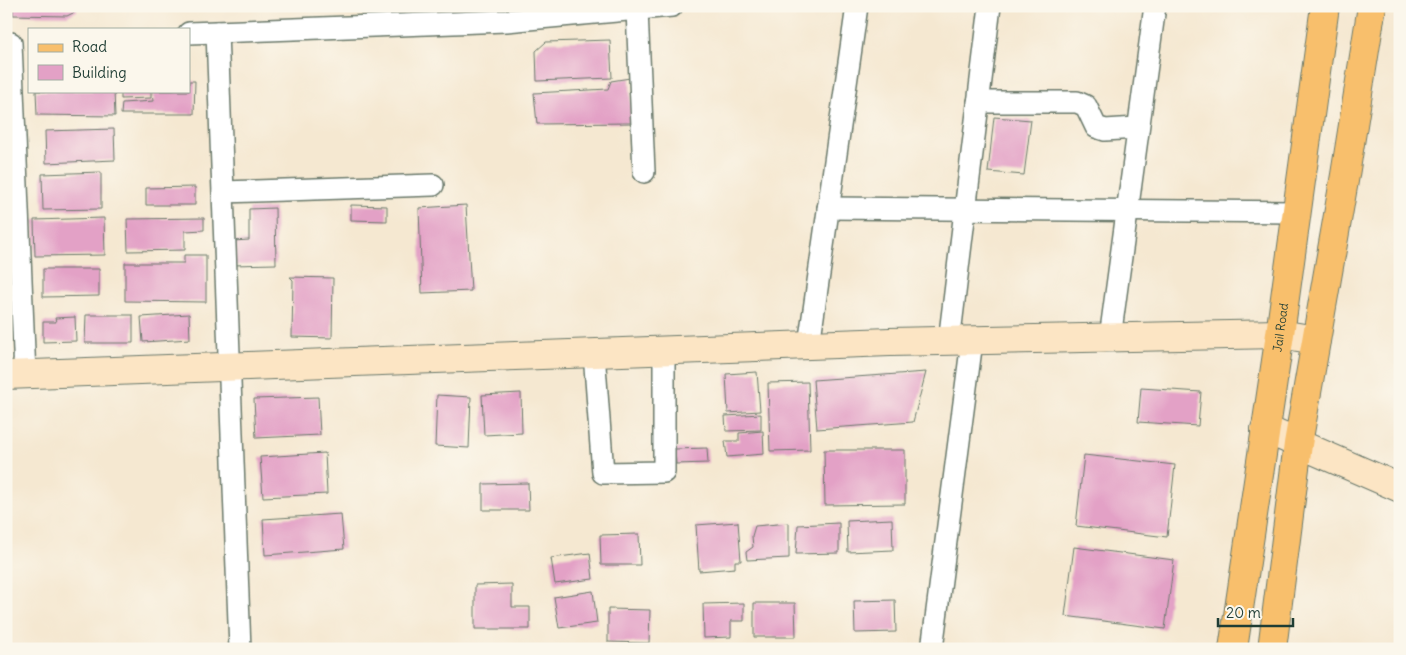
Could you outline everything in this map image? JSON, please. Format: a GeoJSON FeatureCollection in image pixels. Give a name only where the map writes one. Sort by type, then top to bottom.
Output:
{"type":"FeatureCollection","features":[{"type":"Feature","properties":{"kind":"main road","name":"Jail Road"},"geometry":{"type":"LineString","coordinates":[[1233,649],[1280,334],[1325,6]]}},
{"type":"Feature","properties":{"kind":"main road"},"geometry":{"type":"LineString","coordinates":[[1272,649],[1298,444],[1372,6]]}},
{"type":"Feature","properties":{"kind":"street"},"geometry":{"type":"LineString","coordinates":[[190,33],[506,21],[672,6]]}},
{"type":"Feature","properties":{"kind":"street"},"geometry":{"type":"LineString","coordinates":[[809,345],[857,6]]}},
{"type":"Feature","properties":{"kind":"street"},"geometry":{"type":"LineString","coordinates":[[932,649],[960,341],[965,210],[990,6]]}},
{"type":"Feature","properties":{"kind":"street"},"geometry":{"type":"LineString","coordinates":[[1110,338],[1155,6]]}},
{"type":"Feature","properties":{"kind":"street"},"geometry":{"type":"LineString","coordinates":[[637,10],[644,172]]}},
{"type":"Feature","properties":{"kind":"street"},"geometry":{"type":"LineString","coordinates":[[218,32],[228,368],[240,649]]}},
{"type":"Feature","properties":{"kind":"street"},"geometry":{"type":"LineString","coordinates":[[15,42],[16,375],[809,345],[1280,334],[1316,340]]}},
{"type":"Feature","properties":{"kind":"street"},"geometry":{"type":"LineString","coordinates":[[978,102],[1077,102],[1086,106],[1096,127],[1105,130],[1137,128]]}},
{"type":"Feature","properties":{"kind":"street"},"geometry":{"type":"LineString","coordinates":[[223,192],[433,185]]}},
{"type":"Feature","properties":{"kind":"street"},"geometry":{"type":"LineString","coordinates":[[828,208],[1296,212]]}},
{"type":"Feature","properties":{"kind":"street"},"geometry":{"type":"LineString","coordinates":[[594,353],[603,473],[664,472],[664,351]]}},
{"type":"Feature","properties":{"kind":"street"},"geometry":{"type":"LineString","coordinates":[[1265,429],[1400,488]]}},
{"type":"Feature","properties":{"kind":"building"},"geometry":{"type":"Polygon","coordinates":[[[13,6],[77,6],[77,11],[67,16],[13,15],[13,6]]]}},
{"type":"Feature","properties":{"kind":"building"},"geometry":{"type":"Polygon","coordinates":[[[610,40],[612,78],[537,81],[536,51],[546,42],[610,40]]]}},
{"type":"Feature","properties":{"kind":"building"},"geometry":{"type":"Polygon","coordinates":[[[630,78],[631,123],[537,124],[534,93],[608,89],[611,81],[630,78]]]}},
{"type":"Feature","properties":{"kind":"building"},"geometry":{"type":"Polygon","coordinates":[[[190,81],[195,81],[194,114],[121,114],[122,103],[154,101],[153,92],[190,92],[190,81]]]}},
{"type":"Feature","properties":{"kind":"building"},"geometry":{"type":"Polygon","coordinates":[[[36,92],[114,92],[115,116],[37,115],[36,92]]]}},
{"type":"Feature","properties":{"kind":"building"},"geometry":{"type":"Polygon","coordinates":[[[121,92],[151,92],[151,98],[121,99],[121,92]]]}},
{"type":"Feature","properties":{"kind":"building"},"geometry":{"type":"Polygon","coordinates":[[[994,117],[1031,120],[1024,175],[988,172],[994,117]]]}},
{"type":"Feature","properties":{"kind":"building"},"geometry":{"type":"Polygon","coordinates":[[[114,129],[115,160],[46,163],[45,131],[114,129]]]}},
{"type":"Feature","properties":{"kind":"building"},"geometry":{"type":"Polygon","coordinates":[[[101,172],[101,209],[43,210],[42,174],[101,172]]]}},
{"type":"Feature","properties":{"kind":"building"},"geometry":{"type":"Polygon","coordinates":[[[195,187],[195,205],[146,205],[146,188],[195,187]]]}},
{"type":"Feature","properties":{"kind":"building"},"geometry":{"type":"Polygon","coordinates":[[[351,205],[387,206],[387,221],[351,220],[351,205]]]}},
{"type":"Feature","properties":{"kind":"building"},"geometry":{"type":"Polygon","coordinates":[[[466,205],[471,291],[422,293],[419,208],[466,205]]]}},
{"type":"Feature","properties":{"kind":"building"},"geometry":{"type":"Polygon","coordinates":[[[275,208],[276,264],[233,265],[233,241],[249,240],[249,209],[275,208]]]}},
{"type":"Feature","properties":{"kind":"building"},"geometry":{"type":"Polygon","coordinates":[[[104,218],[105,255],[35,256],[34,220],[104,218]]]}},
{"type":"Feature","properties":{"kind":"building"},"geometry":{"type":"Polygon","coordinates":[[[204,218],[204,230],[185,231],[185,250],[128,251],[127,219],[204,218]]]}},
{"type":"Feature","properties":{"kind":"building"},"geometry":{"type":"Polygon","coordinates":[[[184,255],[206,255],[206,302],[125,301],[125,263],[184,263],[184,255]]]}},
{"type":"Feature","properties":{"kind":"building"},"geometry":{"type":"Polygon","coordinates":[[[43,269],[99,269],[99,296],[43,297],[43,269]]]}},
{"type":"Feature","properties":{"kind":"building"},"geometry":{"type":"Polygon","coordinates":[[[290,277],[333,278],[332,338],[292,337],[293,280],[290,277]]]}},
{"type":"Feature","properties":{"kind":"building"},"geometry":{"type":"Polygon","coordinates":[[[189,314],[190,339],[143,342],[141,317],[189,314]]]}},
{"type":"Feature","properties":{"kind":"building"},"geometry":{"type":"Polygon","coordinates":[[[86,315],[133,315],[133,343],[85,343],[86,315]]]}},
{"type":"Feature","properties":{"kind":"building"},"geometry":{"type":"Polygon","coordinates":[[[75,317],[76,341],[43,342],[43,322],[56,322],[55,318],[75,317]]]}},
{"type":"Feature","properties":{"kind":"building"},"geometry":{"type":"Polygon","coordinates":[[[757,372],[760,411],[728,413],[726,374],[757,372]]]}},
{"type":"Feature","properties":{"kind":"building"},"geometry":{"type":"Polygon","coordinates":[[[926,372],[913,422],[817,429],[813,380],[926,372]]]}},
{"type":"Feature","properties":{"kind":"building"},"geometry":{"type":"Polygon","coordinates":[[[808,382],[810,450],[770,451],[768,383],[808,382]]]}},
{"type":"Feature","properties":{"kind":"building"},"geometry":{"type":"Polygon","coordinates":[[[1141,388],[1201,392],[1198,426],[1138,422],[1141,388]]]}},
{"type":"Feature","properties":{"kind":"building"},"geometry":{"type":"Polygon","coordinates":[[[521,393],[522,433],[484,435],[482,395],[521,393]]]}},
{"type":"Feature","properties":{"kind":"building"},"geometry":{"type":"Polygon","coordinates":[[[437,395],[471,397],[469,448],[435,446],[437,395]]]}},
{"type":"Feature","properties":{"kind":"building"},"geometry":{"type":"Polygon","coordinates":[[[318,397],[320,435],[256,438],[254,399],[318,397]]]}},
{"type":"Feature","properties":{"kind":"building"},"geometry":{"type":"Polygon","coordinates":[[[761,414],[761,430],[726,431],[725,416],[761,414]]]}},
{"type":"Feature","properties":{"kind":"building"},"geometry":{"type":"Polygon","coordinates":[[[763,431],[764,454],[727,457],[725,441],[739,441],[739,433],[763,431]]]}},
{"type":"Feature","properties":{"kind":"building"},"geometry":{"type":"Polygon","coordinates":[[[707,448],[708,463],[676,464],[675,449],[707,448]]]}},
{"type":"Feature","properties":{"kind":"building"},"geometry":{"type":"Polygon","coordinates":[[[824,450],[905,450],[905,504],[825,505],[824,450]]]}},
{"type":"Feature","properties":{"kind":"building"},"geometry":{"type":"Polygon","coordinates":[[[325,453],[327,494],[263,497],[260,457],[325,453]]]}},
{"type":"Feature","properties":{"kind":"building"},"geometry":{"type":"Polygon","coordinates":[[[1084,455],[1175,465],[1167,537],[1076,526],[1084,455]]]}},
{"type":"Feature","properties":{"kind":"building"},"geometry":{"type":"Polygon","coordinates":[[[528,483],[529,510],[483,510],[483,484],[528,483]]]}},
{"type":"Feature","properties":{"kind":"building"},"geometry":{"type":"Polygon","coordinates":[[[341,514],[344,549],[265,555],[263,519],[341,514]]]}},
{"type":"Feature","properties":{"kind":"building"},"geometry":{"type":"Polygon","coordinates":[[[892,519],[893,550],[848,552],[847,521],[892,519]]]}},
{"type":"Feature","properties":{"kind":"building"},"geometry":{"type":"Polygon","coordinates":[[[738,522],[741,561],[735,561],[735,568],[699,571],[696,525],[738,522]]]}},
{"type":"Feature","properties":{"kind":"building"},"geometry":{"type":"Polygon","coordinates":[[[789,523],[789,558],[747,560],[746,552],[753,547],[752,536],[755,526],[789,523]]]}},
{"type":"Feature","properties":{"kind":"building"},"geometry":{"type":"Polygon","coordinates":[[[839,523],[839,553],[796,554],[798,525],[839,523]]]}},
{"type":"Feature","properties":{"kind":"building"},"geometry":{"type":"Polygon","coordinates":[[[639,534],[640,565],[601,565],[600,535],[639,534]]]}},
{"type":"Feature","properties":{"kind":"building"},"geometry":{"type":"Polygon","coordinates":[[[1074,547],[1174,560],[1165,629],[1065,616],[1074,547]]]}},
{"type":"Feature","properties":{"kind":"building"},"geometry":{"type":"Polygon","coordinates":[[[590,553],[593,579],[555,584],[551,558],[590,553]]]}},
{"type":"Feature","properties":{"kind":"building"},"geometry":{"type":"Polygon","coordinates":[[[512,584],[512,607],[530,607],[530,629],[475,629],[475,585],[512,584]]]}},
{"type":"Feature","properties":{"kind":"building"},"geometry":{"type":"Polygon","coordinates":[[[593,591],[597,623],[559,628],[554,597],[593,591]]]}},
{"type":"Feature","properties":{"kind":"building"},"geometry":{"type":"Polygon","coordinates":[[[895,600],[896,632],[855,633],[854,601],[895,600]]]}},
{"type":"Feature","properties":{"kind":"building"},"geometry":{"type":"Polygon","coordinates":[[[744,603],[744,621],[731,621],[731,637],[704,638],[703,604],[744,603]]]}},
{"type":"Feature","properties":{"kind":"building"},"geometry":{"type":"Polygon","coordinates":[[[754,603],[795,603],[796,637],[754,637],[754,603]]]}},
{"type":"Feature","properties":{"kind":"building"},"geometry":{"type":"Polygon","coordinates":[[[608,609],[650,610],[649,643],[608,642],[608,609]]]}}]}
